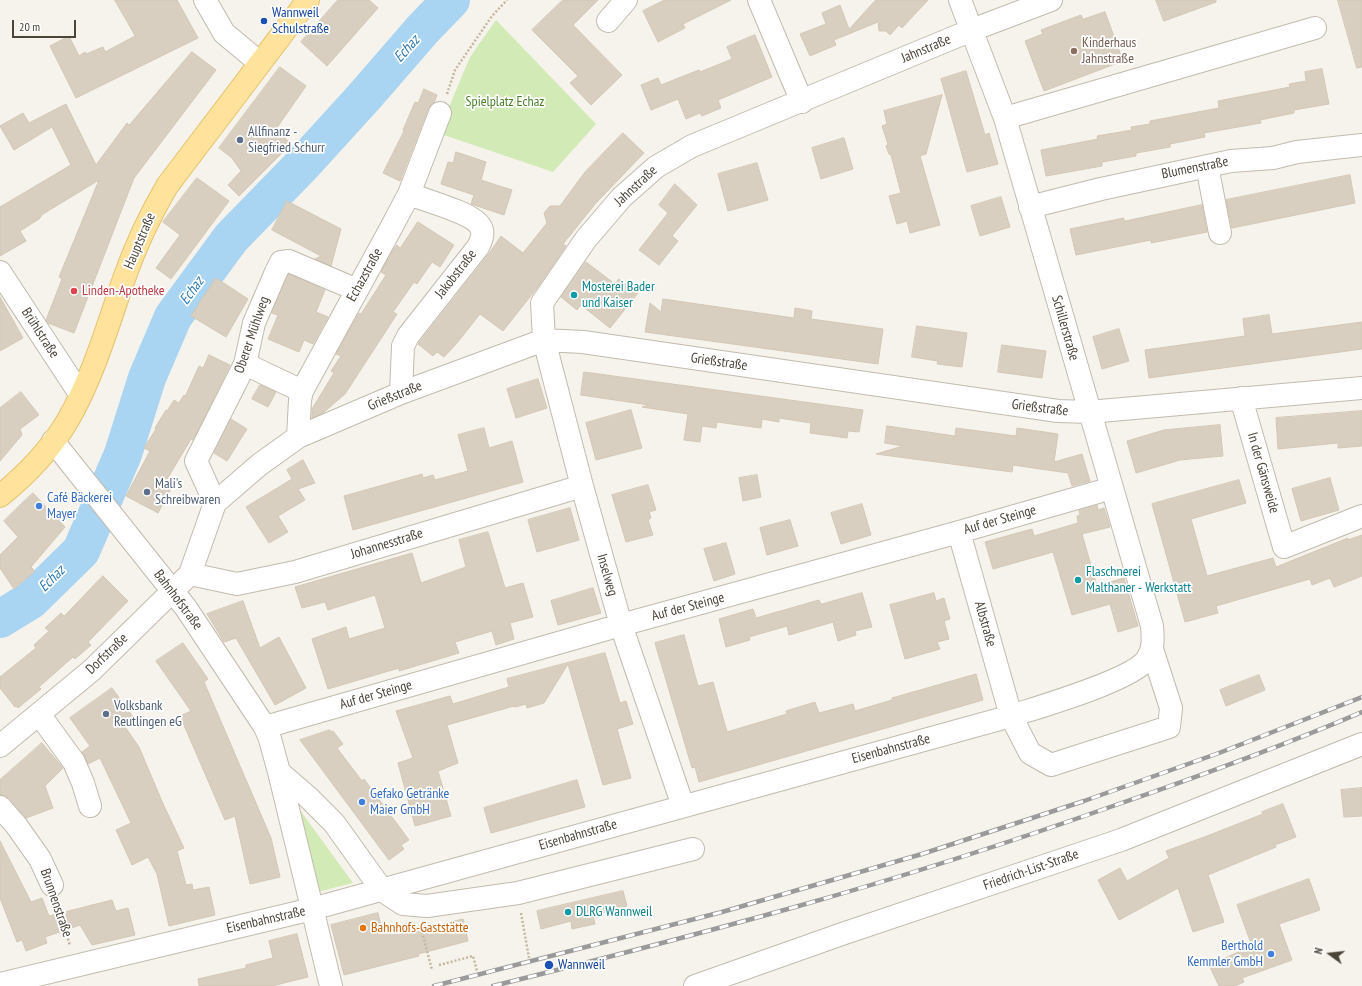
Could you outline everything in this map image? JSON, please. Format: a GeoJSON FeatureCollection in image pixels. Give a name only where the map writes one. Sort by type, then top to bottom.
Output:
{"type":"FeatureCollection","features":[{"type":"Feature","properties":{"kind":"main road","name":"Hauptstraße"},"geometry":{"type":"LineString","coordinates":[[0,496],[32,466],[68,420],[95,360],[140,236],[167,186],[308,0]]}},
{"type":"Feature","properties":{"kind":"street"},"geometry":{"type":"LineString","coordinates":[[205,0],[224,32],[260,63]]}},
{"type":"Feature","properties":{"kind":"street"},"geometry":{"type":"LineString","coordinates":[[608,21],[626,0]]}},
{"type":"Feature","properties":{"kind":"street"},"geometry":{"type":"LineString","coordinates":[[759,0],[802,102]]}},
{"type":"Feature","properties":{"kind":"street","name":"Schillerstraße"},"geometry":{"type":"LineString","coordinates":[[960,0],[1005,118],[1152,626],[1154,639],[1149,654]]}},
{"type":"Feature","properties":{"kind":"street","name":"Jahnstraße"},"geometry":{"type":"LineString","coordinates":[[544,340],[542,303],[586,239],[622,197],[656,167],[692,146],[802,102],[972,30],[1051,0]]}},
{"type":"Feature","properties":{"kind":"street"},"geometry":{"type":"LineString","coordinates":[[1005,118],[1315,28]]}},
{"type":"Feature","properties":{"kind":"street","name":"Echazstraße"},"geometry":{"type":"LineString","coordinates":[[298,437],[300,400],[302,391],[409,194],[440,113]]}},
{"type":"Feature","properties":{"kind":"street","name":"Blumenstraße"},"geometry":{"type":"LineString","coordinates":[[1030,207],[1101,189],[1231,161],[1273,158],[1297,152],[1362,145]]}},
{"type":"Feature","properties":{"kind":"street"},"geometry":{"type":"LineString","coordinates":[[1207,166],[1220,233]]}},
{"type":"Feature","properties":{"kind":"street","name":"Jakobstraße"},"geometry":{"type":"LineString","coordinates":[[401,393],[403,346],[408,336],[478,247],[483,234],[482,228],[472,218],[409,194]]}},
{"type":"Feature","properties":{"kind":"street","name":"Oberer Mühlweg"},"geometry":{"type":"LineString","coordinates":[[215,503],[196,461],[245,364],[254,323],[281,262],[289,261],[357,290]]}},
{"type":"Feature","properties":{"kind":"street","name":"Brühlstraße"},"geometry":{"type":"LineString","coordinates":[[0,272],[80,394]]}},
{"type":"Feature","properties":{"kind":"street","name":"Grießstraße"},"geometry":{"type":"LineString","coordinates":[[172,591],[190,574],[215,503],[259,465],[298,437],[401,393],[544,340],[583,342],[1058,411],[1090,412],[1362,388]]}},
{"type":"Feature","properties":{"kind":"street","name":"Inselweg"},"geometry":{"type":"LineString","coordinates":[[544,340],[582,486],[621,625],[683,806]]}},
{"type":"Feature","properties":{"kind":"street"},"geometry":{"type":"LineString","coordinates":[[245,364],[302,391]]}},
{"type":"Feature","properties":{"kind":"street","name":"In der Gänsweide"},"geometry":{"type":"LineString","coordinates":[[1241,398],[1284,547],[1362,516]]}},
{"type":"Feature","properties":{"kind":"street","name":"Bahnhofstraße"},"geometry":{"type":"LineString","coordinates":[[53,441],[186,608],[265,727],[270,739],[279,772],[331,986]]}},
{"type":"Feature","properties":{"kind":"street","name":"Johannesstraße"},"geometry":{"type":"LineString","coordinates":[[190,574],[237,584],[295,572],[582,486]]}},
{"type":"Feature","properties":{"kind":"street","name":"Auf der Steinge"},"geometry":{"type":"LineString","coordinates":[[265,727],[621,625],[959,532],[1112,488]]}},
{"type":"Feature","properties":{"kind":"street","name":"Albstraße"},"geometry":{"type":"LineString","coordinates":[[959,532],[1011,716],[1030,753],[1051,765],[1169,727],[1171,708],[1149,654]]}},
{"type":"Feature","properties":{"kind":"street","name":"Dorfstraße"},"geometry":{"type":"LineString","coordinates":[[0,746],[92,670],[172,591]]}},
{"type":"Feature","properties":{"kind":"street","name":"Eisenbahnstraße"},"geometry":{"type":"LineString","coordinates":[[0,984],[312,909],[1011,716],[1109,682],[1140,667],[1149,654]]}},
{"type":"Feature","properties":{"kind":"street"},"geometry":{"type":"LineString","coordinates":[[39,714],[74,762],[83,783],[90,806]]}},
{"type":"Feature","properties":{"kind":"street","name":"Friedrich-List-Straße"},"geometry":{"type":"LineString","coordinates":[[695,986],[842,934],[1121,840],[1362,744]]}},
{"type":"Feature","properties":{"kind":"street"},"geometry":{"type":"LineString","coordinates":[[279,772],[308,797],[334,823],[382,890],[403,904],[427,906],[518,893],[693,849]]}},
{"type":"Feature","properties":{"kind":"street","name":"Brunnenstraße"},"geometry":{"type":"LineString","coordinates":[[0,807],[16,825],[40,858],[52,885]]}},
{"type":"Feature","properties":{"kind":"path"},"geometry":{"type":"LineString","coordinates":[[440,113],[455,70],[492,16],[507,0]]}},
{"type":"Feature","properties":{"kind":"path","name":"Brunnenstraße"},"geometry":{"type":"LineString","coordinates":[[52,885],[76,965]]}},
{"type":"Feature","properties":{"kind":"path"},"geometry":{"type":"LineString","coordinates":[[518,893],[529,958]]}},
{"type":"Feature","properties":{"kind":"path"},"geometry":{"type":"LineString","coordinates":[[415,905],[432,970]]}},
{"type":"Feature","properties":{"kind":"path"},"geometry":{"type":"LineString","coordinates":[[439,965],[473,956],[477,971]]}},
{"type":"Feature","properties":{"kind":"green space","name":"Spielplatz Echaz"},"geometry":{"type":"Polygon","coordinates":[[[496,20],[596,124],[553,172],[438,133],[470,57],[496,20]]]}},
{"type":"Feature","properties":{"kind":"green space"},"geometry":{"type":"Polygon","coordinates":[[[297,806],[353,883],[317,892],[297,806]]]}},
{"type":"Feature","properties":{"kind":"building"},"geometry":{"type":"Polygon","coordinates":[[[115,0],[177,0],[198,38],[76,98],[50,46],[69,36],[79,56],[85,52],[86,54],[103,47],[105,52],[135,36],[115,0]]]}},
{"type":"Feature","properties":{"kind":"building"},"geometry":{"type":"Polygon","coordinates":[[[338,0],[369,0],[378,8],[327,66],[301,42],[338,0]]]}},
{"type":"Feature","properties":{"kind":"building"},"geometry":{"type":"Polygon","coordinates":[[[563,0],[598,0],[573,25],[622,75],[591,105],[570,83],[578,76],[532,30],[563,0]]]}},
{"type":"Feature","properties":{"kind":"building"},"geometry":{"type":"Polygon","coordinates":[[[665,0],[731,0],[683,24],[685,28],[658,42],[643,11],[665,0]]]}},
{"type":"Feature","properties":{"kind":"building"},"geometry":{"type":"Polygon","coordinates":[[[876,0],[928,0],[902,28],[899,25],[890,35],[886,31],[879,31],[878,22],[834,40],[836,45],[810,56],[800,34],[826,24],[822,13],[840,5],[849,29],[876,0]]]}},
{"type":"Feature","properties":{"kind":"building"},"geometry":{"type":"Polygon","coordinates":[[[1156,0],[1216,0],[1216,2],[1164,21],[1156,0]]]}},
{"type":"Feature","properties":{"kind":"building"},"geometry":{"type":"Polygon","coordinates":[[[1338,0],[1362,0],[1362,67],[1357,68],[1338,0]]]}},
{"type":"Feature","properties":{"kind":"building","name":"Kinderhaus Jahnstraße"},"geometry":{"type":"Polygon","coordinates":[[[1105,12],[1123,61],[1044,91],[1025,41],[1043,34],[1041,30],[1081,15],[1083,19],[1105,12]]]}},
{"type":"Feature","properties":{"kind":"building"},"geometry":{"type":"Polygon","coordinates":[[[755,35],[772,77],[718,100],[721,108],[702,116],[700,113],[686,119],[678,99],[651,110],[641,85],[658,78],[661,85],[699,70],[700,72],[732,59],[727,47],[755,35]]]}},
{"type":"Feature","properties":{"kind":"building"},"geometry":{"type":"Polygon","coordinates":[[[192,52],[216,70],[134,178],[74,333],[48,323],[46,320],[62,279],[59,277],[99,180],[43,214],[39,219],[20,231],[26,241],[0,256],[0,207],[71,165],[52,127],[14,150],[0,126],[23,113],[29,123],[66,104],[96,165],[127,123],[129,125],[192,52]]]}},
{"type":"Feature","properties":{"kind":"building"},"geometry":{"type":"Polygon","coordinates":[[[280,67],[306,86],[276,129],[291,144],[239,196],[228,185],[241,171],[232,158],[219,148],[280,67]]]}},
{"type":"Feature","properties":{"kind":"building"},"geometry":{"type":"Polygon","coordinates":[[[1322,69],[1329,104],[1294,110],[1294,113],[1260,120],[1261,123],[1204,133],[1205,137],[1170,144],[1170,147],[1136,153],[1136,156],[1102,162],[1102,166],[1046,176],[1041,150],[1098,139],[1097,136],[1132,130],[1131,127],[1150,124],[1150,121],[1219,108],[1218,101],[1290,87],[1289,84],[1306,81],[1305,72],[1322,69]]]}},
{"type":"Feature","properties":{"kind":"building"},"geometry":{"type":"Polygon","coordinates":[[[966,71],[985,135],[989,133],[998,164],[967,172],[941,79],[966,71]]]}},
{"type":"Feature","properties":{"kind":"building"},"geometry":{"type":"Polygon","coordinates":[[[424,89],[437,95],[434,103],[428,109],[400,181],[383,173],[404,131],[403,130],[415,102],[418,103],[424,89]]]}},
{"type":"Feature","properties":{"kind":"building"},"geometry":{"type":"Polygon","coordinates":[[[942,95],[926,154],[920,156],[940,225],[910,233],[907,221],[897,224],[889,196],[901,193],[891,155],[889,154],[886,146],[888,144],[882,126],[887,124],[884,111],[942,95]]]}},
{"type":"Feature","properties":{"kind":"building"},"geometry":{"type":"Polygon","coordinates":[[[623,133],[644,153],[596,203],[563,244],[566,246],[537,288],[503,331],[480,314],[444,357],[437,352],[433,356],[418,344],[488,255],[501,236],[523,253],[547,223],[544,213],[550,206],[560,206],[585,172],[623,133]]]}},
{"type":"Feature","properties":{"kind":"building"},"geometry":{"type":"Polygon","coordinates":[[[844,138],[853,169],[821,179],[812,148],[844,138]]]}},
{"type":"Feature","properties":{"kind":"building"},"geometry":{"type":"Polygon","coordinates":[[[456,152],[486,162],[481,180],[512,190],[504,215],[471,204],[474,195],[441,184],[448,162],[453,163],[456,152]]]}},
{"type":"Feature","properties":{"kind":"building"},"geometry":{"type":"Polygon","coordinates":[[[757,163],[768,200],[728,211],[718,174],[757,163]]]}},
{"type":"Feature","properties":{"kind":"building"},"geometry":{"type":"Polygon","coordinates":[[[1350,175],[1355,203],[1232,228],[1226,200],[1350,175]]]}},
{"type":"Feature","properties":{"kind":"building"},"geometry":{"type":"Polygon","coordinates":[[[197,178],[229,201],[171,279],[156,268],[180,235],[163,222],[197,178]]]}},
{"type":"Feature","properties":{"kind":"building"},"geometry":{"type":"Polygon","coordinates":[[[675,184],[697,205],[672,236],[678,241],[659,265],[639,250],[668,213],[659,205],[675,184]]]}},
{"type":"Feature","properties":{"kind":"building"},"geometry":{"type":"Polygon","coordinates":[[[1001,197],[1010,227],[980,236],[971,206],[1001,197]]]}},
{"type":"Feature","properties":{"kind":"building"},"geometry":{"type":"Polygon","coordinates":[[[287,201],[341,229],[331,266],[315,259],[321,256],[272,230],[287,201]]]}},
{"type":"Feature","properties":{"kind":"building"},"geometry":{"type":"Polygon","coordinates":[[[1202,205],[1207,232],[1151,243],[1151,240],[1076,255],[1070,229],[1124,218],[1124,221],[1202,205]]]}},
{"type":"Feature","properties":{"kind":"building"},"geometry":{"type":"Polygon","coordinates":[[[418,222],[454,245],[440,267],[432,262],[417,284],[414,282],[393,312],[397,314],[345,394],[323,413],[312,418],[312,409],[334,373],[331,371],[341,356],[336,354],[359,313],[361,314],[386,275],[381,272],[391,253],[397,245],[400,248],[418,222]]]}},
{"type":"Feature","properties":{"kind":"building"},"geometry":{"type":"Polygon","coordinates":[[[586,262],[615,284],[619,279],[635,293],[638,293],[610,328],[581,305],[577,310],[561,297],[586,262]]]}},
{"type":"Feature","properties":{"kind":"building"},"geometry":{"type":"Polygon","coordinates":[[[289,274],[325,290],[316,312],[328,317],[313,344],[304,340],[299,352],[268,339],[278,315],[272,313],[289,274]]]}},
{"type":"Feature","properties":{"kind":"building"},"geometry":{"type":"Polygon","coordinates":[[[216,278],[248,299],[226,337],[191,316],[216,278]]]}},
{"type":"Feature","properties":{"kind":"building"},"geometry":{"type":"Polygon","coordinates":[[[0,297],[23,338],[0,351],[0,297]]]}},
{"type":"Feature","properties":{"kind":"building"},"geometry":{"type":"Polygon","coordinates":[[[663,299],[794,318],[795,308],[812,311],[811,319],[883,329],[878,364],[645,332],[650,303],[661,312],[663,299]]]}},
{"type":"Feature","properties":{"kind":"building"},"geometry":{"type":"Polygon","coordinates":[[[1269,315],[1272,334],[1362,322],[1362,349],[1149,378],[1145,350],[1245,336],[1243,319],[1269,315]]]}},
{"type":"Feature","properties":{"kind":"building"},"geometry":{"type":"Polygon","coordinates":[[[917,326],[967,333],[962,367],[937,364],[938,361],[912,357],[917,326]]]}},
{"type":"Feature","properties":{"kind":"building"},"geometry":{"type":"Polygon","coordinates":[[[1119,329],[1129,361],[1102,369],[1093,337],[1119,329]]]}},
{"type":"Feature","properties":{"kind":"building"},"geometry":{"type":"Polygon","coordinates":[[[1002,345],[1046,351],[1042,378],[998,372],[1002,345]]]}},
{"type":"Feature","properties":{"kind":"building"},"geometry":{"type":"Polygon","coordinates":[[[209,355],[230,365],[193,440],[191,439],[166,481],[173,485],[158,513],[126,496],[150,451],[144,448],[156,429],[155,428],[174,400],[179,403],[184,395],[185,397],[199,366],[203,368],[209,355]]]}},
{"type":"Feature","properties":{"kind":"building"},"geometry":{"type":"Polygon","coordinates":[[[584,372],[863,410],[859,432],[848,431],[847,438],[810,433],[811,423],[779,418],[779,422],[762,419],[761,428],[717,422],[716,428],[702,426],[700,442],[684,440],[688,414],[642,407],[649,405],[581,395],[584,372]]]}},
{"type":"Feature","properties":{"kind":"building"},"geometry":{"type":"Polygon","coordinates":[[[538,379],[547,408],[516,418],[507,389],[538,379]]]}},
{"type":"Feature","properties":{"kind":"building"},"geometry":{"type":"Polygon","coordinates":[[[260,385],[276,392],[268,407],[252,399],[260,385]]]}},
{"type":"Feature","properties":{"kind":"building"},"geometry":{"type":"Polygon","coordinates":[[[21,392],[39,415],[20,429],[22,435],[0,461],[0,408],[21,392]]]}},
{"type":"Feature","properties":{"kind":"building"},"geometry":{"type":"Polygon","coordinates":[[[631,410],[642,448],[596,460],[586,423],[631,410]]]}},
{"type":"Feature","properties":{"kind":"building"},"geometry":{"type":"Polygon","coordinates":[[[1362,411],[1362,446],[1338,448],[1338,443],[1278,449],[1276,418],[1362,411]]]}},
{"type":"Feature","properties":{"kind":"building"},"geometry":{"type":"Polygon","coordinates":[[[231,419],[247,429],[227,461],[214,453],[231,419]]]}},
{"type":"Feature","properties":{"kind":"building"},"geometry":{"type":"Polygon","coordinates":[[[1220,425],[1223,456],[1180,460],[1136,473],[1127,441],[1164,430],[1220,425]]]}},
{"type":"Feature","properties":{"kind":"building"},"geometry":{"type":"Polygon","coordinates":[[[887,426],[955,436],[956,428],[1016,436],[1017,428],[1058,434],[1054,462],[1082,454],[1090,481],[1072,486],[1068,473],[1013,465],[1012,472],[876,454],[903,446],[885,443],[887,426]]]}},
{"type":"Feature","properties":{"kind":"building"},"geometry":{"type":"Polygon","coordinates":[[[484,428],[489,448],[512,441],[523,482],[353,530],[344,496],[422,474],[423,478],[433,475],[435,480],[468,471],[458,435],[484,428]]]}},
{"type":"Feature","properties":{"kind":"building"},"geometry":{"type":"Polygon","coordinates":[[[303,460],[315,483],[298,489],[305,500],[278,516],[288,532],[269,543],[246,507],[292,479],[287,470],[303,460]]]}},
{"type":"Feature","properties":{"kind":"building"},"geometry":{"type":"Polygon","coordinates":[[[757,475],[761,497],[743,501],[739,478],[757,475]]]}},
{"type":"Feature","properties":{"kind":"building"},"geometry":{"type":"Polygon","coordinates":[[[1330,478],[1339,510],[1301,521],[1292,489],[1330,478]]]}},
{"type":"Feature","properties":{"kind":"building"},"geometry":{"type":"Polygon","coordinates":[[[1239,480],[1246,503],[1191,519],[1207,576],[1273,558],[1276,567],[1348,538],[1348,540],[1362,535],[1362,576],[1334,587],[1330,578],[1312,585],[1310,579],[1216,606],[1218,613],[1185,622],[1152,504],[1239,480]]]}},
{"type":"Feature","properties":{"kind":"building"},"geometry":{"type":"Polygon","coordinates":[[[648,485],[656,510],[649,512],[651,518],[648,520],[653,535],[626,542],[612,495],[648,485]]]}},
{"type":"Feature","properties":{"kind":"building"},"geometry":{"type":"Polygon","coordinates":[[[33,493],[65,527],[31,567],[35,571],[14,589],[0,568],[0,555],[18,537],[4,521],[33,493]]]}},
{"type":"Feature","properties":{"kind":"building"},"geometry":{"type":"Polygon","coordinates":[[[862,504],[871,535],[841,544],[831,513],[862,504]]]}},
{"type":"Feature","properties":{"kind":"building"},"geometry":{"type":"Polygon","coordinates":[[[1097,505],[1098,510],[1104,508],[1110,527],[1082,534],[1097,586],[1124,578],[1138,626],[1118,632],[1110,604],[1072,615],[1053,552],[993,569],[985,542],[1032,529],[1034,536],[1078,523],[1077,516],[1080,515],[1079,511],[1097,505]]]}},
{"type":"Feature","properties":{"kind":"building"},"geometry":{"type":"Polygon","coordinates":[[[570,508],[579,540],[537,552],[528,520],[570,508]]]}},
{"type":"Feature","properties":{"kind":"building"},"geometry":{"type":"Polygon","coordinates":[[[790,520],[798,546],[767,555],[760,528],[790,520]]]}},
{"type":"Feature","properties":{"kind":"building"},"geometry":{"type":"Polygon","coordinates":[[[488,532],[505,588],[523,583],[533,617],[510,623],[514,639],[496,645],[492,631],[455,642],[459,653],[399,671],[399,668],[328,689],[312,639],[346,627],[349,639],[385,628],[375,595],[328,610],[325,602],[302,608],[295,587],[412,553],[421,583],[466,567],[459,540],[488,532]]]}},
{"type":"Feature","properties":{"kind":"building"},"geometry":{"type":"Polygon","coordinates":[[[726,543],[735,574],[714,581],[704,549],[726,543]]]}},
{"type":"Feature","properties":{"kind":"building"},"geometry":{"type":"Polygon","coordinates":[[[103,576],[128,601],[88,642],[91,645],[75,659],[73,657],[39,687],[41,689],[18,708],[16,706],[15,707],[0,688],[0,677],[36,648],[34,645],[49,631],[45,628],[61,613],[64,616],[103,576]]]}},
{"type":"Feature","properties":{"kind":"building"},"geometry":{"type":"Polygon","coordinates":[[[593,588],[601,613],[558,625],[551,601],[593,588]]]}},
{"type":"Feature","properties":{"kind":"building"},"geometry":{"type":"Polygon","coordinates":[[[862,593],[872,627],[855,631],[856,635],[838,641],[833,622],[789,635],[787,626],[749,637],[750,640],[726,647],[719,619],[753,609],[756,618],[819,600],[821,604],[862,593]]]}},
{"type":"Feature","properties":{"kind":"building"},"geometry":{"type":"Polygon","coordinates":[[[934,593],[936,601],[944,598],[950,619],[944,621],[949,639],[937,642],[940,649],[905,659],[890,605],[934,593]]]}},
{"type":"Feature","properties":{"kind":"building"},"geometry":{"type":"Polygon","coordinates":[[[243,601],[260,648],[279,637],[306,688],[275,705],[236,638],[224,642],[207,614],[243,601]]]}},
{"type":"Feature","properties":{"kind":"building"},"geometry":{"type":"Polygon","coordinates":[[[684,635],[698,686],[713,682],[727,732],[787,714],[786,711],[815,702],[819,713],[853,704],[855,711],[892,700],[892,698],[976,674],[983,700],[699,782],[695,767],[692,768],[655,643],[684,635]]]}},
{"type":"Feature","properties":{"kind":"building"},"geometry":{"type":"Polygon","coordinates":[[[183,643],[208,679],[204,682],[271,838],[280,877],[250,884],[235,816],[225,820],[180,716],[191,711],[156,661],[183,643]]]}},
{"type":"Feature","properties":{"kind":"building"},"geometry":{"type":"Polygon","coordinates":[[[605,653],[620,703],[626,701],[633,724],[617,729],[631,778],[603,785],[568,664],[544,703],[527,708],[526,704],[514,706],[447,725],[458,763],[438,771],[451,816],[415,826],[398,763],[413,758],[396,711],[450,696],[453,704],[509,687],[507,679],[605,653]]]}},
{"type":"Feature","properties":{"kind":"building"},"geometry":{"type":"Polygon","coordinates":[[[1259,675],[1265,690],[1226,706],[1220,690],[1259,675]]]}},
{"type":"Feature","properties":{"kind":"building"},"geometry":{"type":"Polygon","coordinates":[[[112,688],[133,717],[123,724],[139,747],[184,848],[177,851],[186,885],[192,884],[193,890],[209,887],[215,915],[169,926],[157,874],[148,857],[132,865],[116,830],[131,823],[100,758],[88,764],[82,752],[90,746],[70,718],[112,688]]]}},
{"type":"Feature","properties":{"kind":"building"},"geometry":{"type":"Polygon","coordinates":[[[330,730],[331,732],[333,731],[343,744],[337,748],[362,781],[364,779],[409,840],[401,845],[404,849],[389,860],[300,740],[330,730]]]}},
{"type":"Feature","properties":{"kind":"building"},"geometry":{"type":"Polygon","coordinates":[[[42,743],[63,768],[45,786],[53,808],[26,818],[9,798],[4,795],[0,795],[0,780],[42,743]]]}},
{"type":"Feature","properties":{"kind":"building"},"geometry":{"type":"Polygon","coordinates":[[[577,780],[585,807],[491,833],[484,808],[577,780]]]}},
{"type":"Feature","properties":{"kind":"building"},"geometry":{"type":"Polygon","coordinates":[[[1362,788],[1362,816],[1344,817],[1341,790],[1362,788]]]}},
{"type":"Feature","properties":{"kind":"building"},"geometry":{"type":"Polygon","coordinates":[[[1283,804],[1296,837],[1275,845],[1276,847],[1208,875],[1224,922],[1193,932],[1178,888],[1119,920],[1098,880],[1120,868],[1127,881],[1169,858],[1166,851],[1263,814],[1262,812],[1283,804]]]}},
{"type":"Feature","properties":{"kind":"building"},"geometry":{"type":"Polygon","coordinates":[[[0,841],[31,902],[42,898],[49,916],[112,900],[116,911],[128,908],[135,935],[92,945],[80,925],[45,937],[47,943],[26,951],[22,940],[17,942],[0,898],[0,841]]]}},
{"type":"Feature","properties":{"kind":"building"},"geometry":{"type":"Polygon","coordinates":[[[1309,879],[1320,910],[1279,924],[1292,960],[1242,978],[1244,982],[1235,986],[1219,986],[1209,965],[1252,946],[1237,905],[1309,879]]]}},
{"type":"Feature","properties":{"kind":"building","name":"DLRG Wannweil"},"geometry":{"type":"Polygon","coordinates":[[[623,891],[627,906],[593,916],[595,924],[572,929],[571,921],[541,929],[537,911],[623,891]]]}},
{"type":"Feature","properties":{"kind":"building"},"geometry":{"type":"Polygon","coordinates":[[[378,913],[382,930],[411,922],[413,931],[463,919],[468,941],[418,954],[419,956],[344,975],[331,925],[378,913]]]}},
{"type":"Feature","properties":{"kind":"building"},"geometry":{"type":"Polygon","coordinates":[[[297,934],[308,977],[272,986],[199,986],[198,979],[246,968],[246,965],[273,958],[269,941],[297,934]]]}},
{"type":"Feature","properties":{"kind":"waterway","name":"Echaz"},"geometry":{"type":"LineString","coordinates":[[0,619],[31,600],[81,551],[123,454],[147,378],[173,317],[231,238],[303,164],[423,29],[451,0]]}},
{"type":"Feature","properties":{"kind":"railway"},"geometry":{"type":"LineString","coordinates":[[434,986],[722,912],[922,854],[1084,801],[1219,753],[1362,697]]}},
{"type":"Feature","properties":{"kind":"railway"},"geometry":{"type":"LineString","coordinates":[[493,986],[644,948],[835,896],[955,859],[1074,820],[1207,773],[1362,712]]}},
{"type":"Feature","properties":{"kind":"place","name":"Wannweil Schulstraße"},"geometry":{"type":"Point","coordinates":[264,21]}},
{"type":"Feature","properties":{"kind":"place","name":"Kinderhaus Jahnstraße"},"geometry":{"type":"Point","coordinates":[1074,51]}},
{"type":"Feature","properties":{"kind":"place","name":"Allfinanz - Siegfried Schurr"},"geometry":{"type":"Point","coordinates":[240,140]}},
{"type":"Feature","properties":{"kind":"place","name":"Linden-Apotheke"},"geometry":{"type":"Point","coordinates":[74,291]}},
{"type":"Feature","properties":{"kind":"place","name":"Mosterei Bader und Kaiser"},"geometry":{"type":"Point","coordinates":[574,295]}},
{"type":"Feature","properties":{"kind":"place","name":"Mali's Schreibwaren"},"geometry":{"type":"Point","coordinates":[147,492]}},
{"type":"Feature","properties":{"kind":"place","name":"Café Bäckerei Mayer"},"geometry":{"type":"Point","coordinates":[39,506]}},
{"type":"Feature","properties":{"kind":"place","name":"Flaschnerei Malthaner - Werkstatt"},"geometry":{"type":"Point","coordinates":[1078,580]}},
{"type":"Feature","properties":{"kind":"place","name":"Volksbank Reutlingen eG"},"geometry":{"type":"Point","coordinates":[106,714]}},
{"type":"Feature","properties":{"kind":"place","name":"Gefako Getränke Maier GmbH"},"geometry":{"type":"Point","coordinates":[362,802]}},
{"type":"Feature","properties":{"kind":"place","name":"DLRG Wannweil"},"geometry":{"type":"Point","coordinates":[568,912]}},
{"type":"Feature","properties":{"kind":"place","name":"Bahnhofs-Gaststätte"},"geometry":{"type":"Point","coordinates":[363,928]}},
{"type":"Feature","properties":{"kind":"place","name":"Berthold Kemmler GmbH"},"geometry":{"type":"Point","coordinates":[1271,954]}},
{"type":"Feature","properties":{"kind":"place","name":"Wannweil"},"geometry":{"type":"Point","coordinates":[549,965]}}]}
